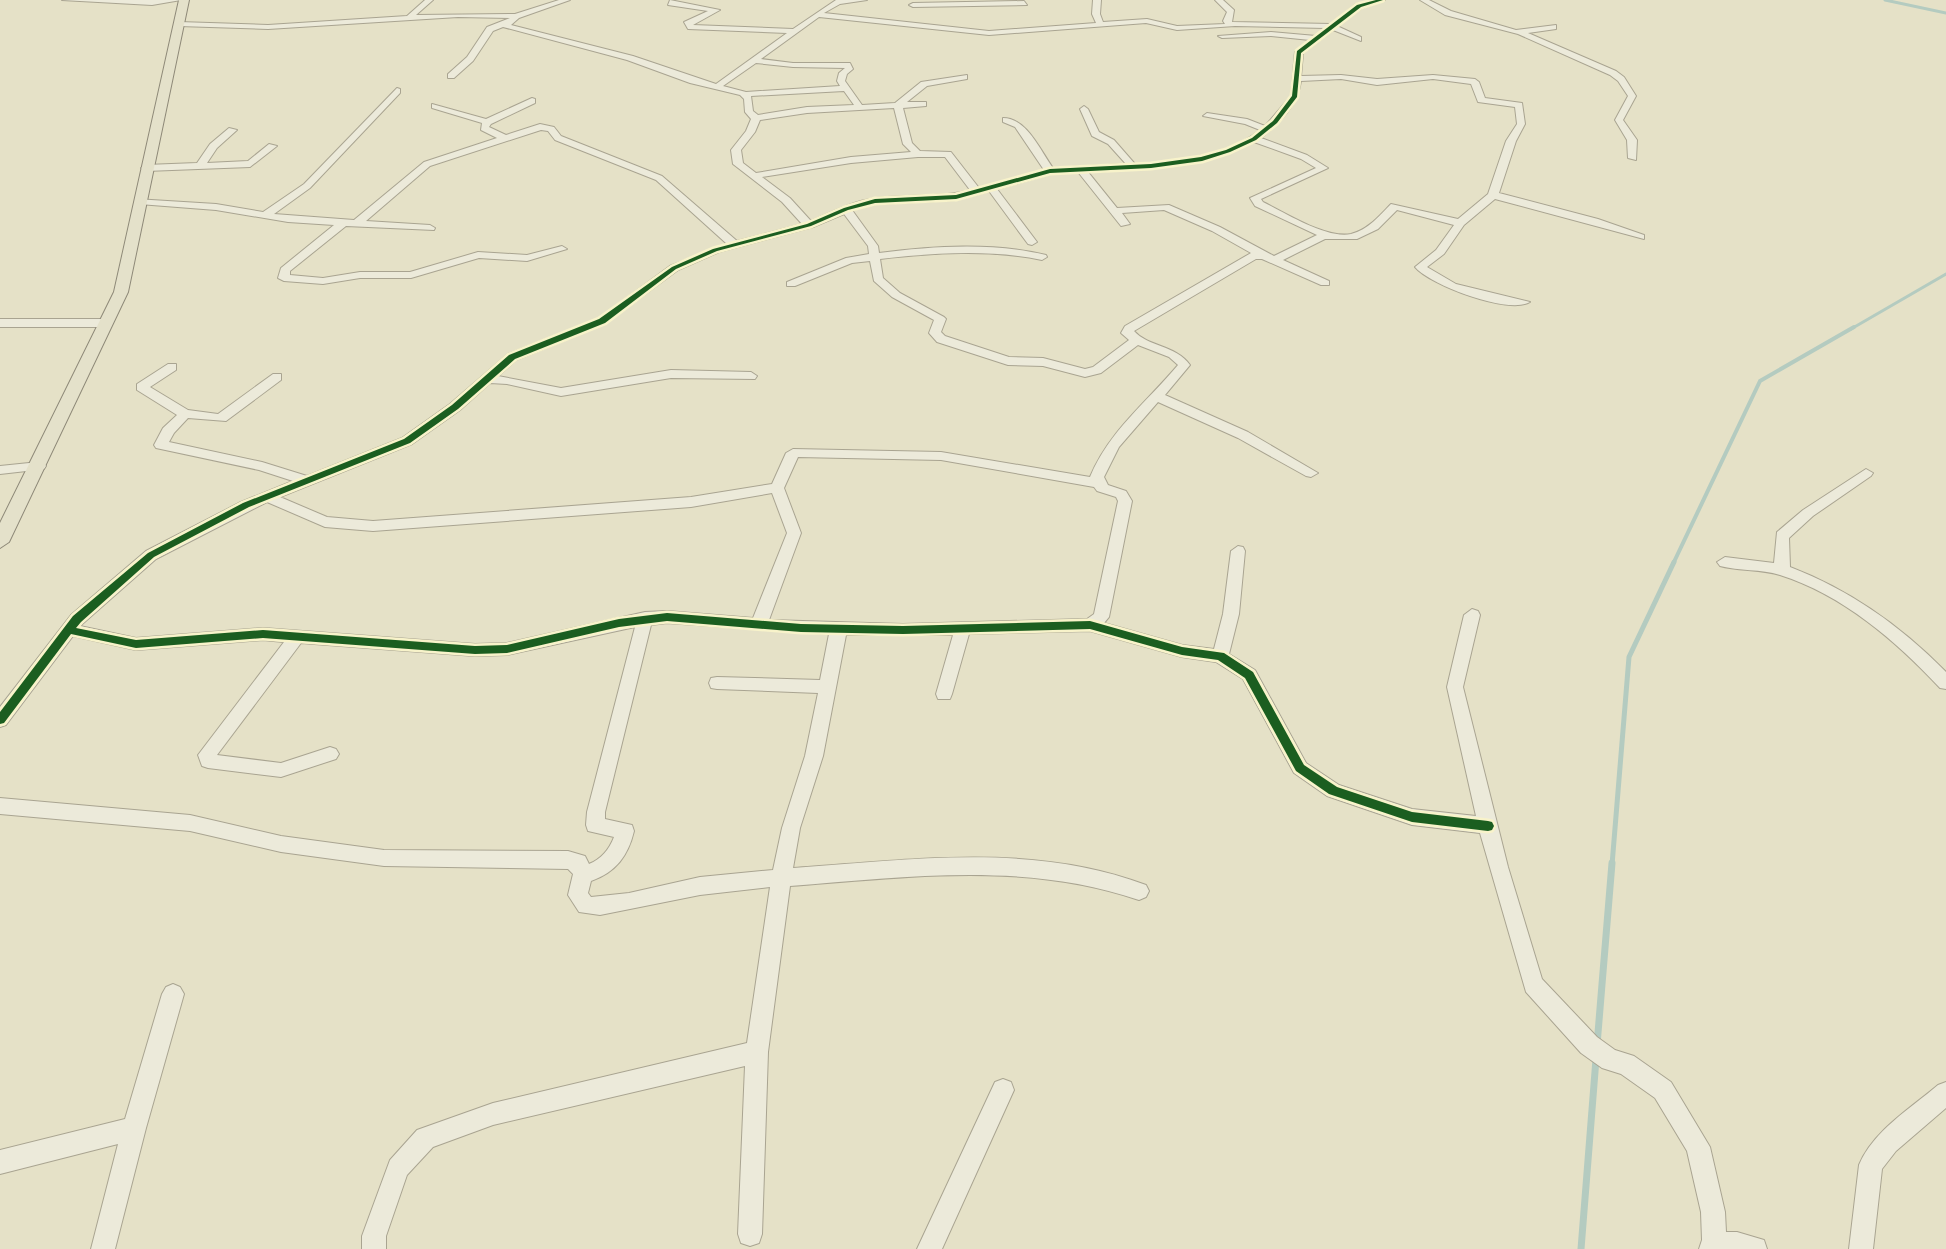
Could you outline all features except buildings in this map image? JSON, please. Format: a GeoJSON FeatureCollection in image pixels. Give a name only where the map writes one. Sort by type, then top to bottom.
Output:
{"type":"FeatureCollection","features":[{"type":"Feature","properties":{"kind":"main road"},"geometry":{"type":"LineString","coordinates":[[0,542],[121,292],[184,0]]}},
{"type":"Feature","properties":{"kind":"street"},"geometry":{"type":"LineString","coordinates":[[66,0],[152,3],[177,0]]}},
{"type":"Feature","properties":{"kind":"street"},"geometry":{"type":"LineString","coordinates":[[409,18],[429,0]]}},
{"type":"Feature","properties":{"kind":"street"},"geometry":{"type":"LineString","coordinates":[[179,24],[268,27],[409,18],[516,16],[566,0]]}},
{"type":"Feature","properties":{"kind":"street"},"geometry":{"type":"LineString","coordinates":[[675,0],[671,3],[716,10],[687,24],[691,27],[792,31]]}},
{"type":"Feature","properties":{"kind":"street"},"geometry":{"type":"LineString","coordinates":[[719,85],[836,3],[863,0]]}},
{"type":"Feature","properties":{"kind":"street"},"geometry":{"type":"LineString","coordinates":[[1097,0],[1096,14],[1100,23]]}},
{"type":"Feature","properties":{"kind":"street"},"geometry":{"type":"LineString","coordinates":[[1219,0],[1231,12],[1227,21],[1232,24]]}},
{"type":"Feature","properties":{"kind":"street"},"geometry":{"type":"LineString","coordinates":[[0,720],[77,619],[151,555],[213,519],[407,441],[443,417],[512,357],[602,321],[674,268],[735,245],[809,225],[875,201],[956,197],[1050,171],[1133,167],[1202,159],[1254,139],[1295,96],[1299,79],[1299,52],[1359,6],[1381,0]]}},
{"type":"Feature","properties":{"kind":"street"},"geometry":{"type":"LineString","coordinates":[[1424,0],[1463,18],[1520,32],[1621,79],[1632,96],[1619,120],[1632,140],[1633,158]]}},
{"type":"Feature","properties":{"kind":"street"},"geometry":{"type":"LineString","coordinates":[[900,22],[913,2],[1024,2],[1043,28]]}},
{"type":"Feature","properties":{"kind":"street"},"geometry":{"type":"LineString","coordinates":[[820,15],[989,33],[1147,21],[1177,28],[1232,24],[1331,26],[1358,39]]}},
{"type":"Feature","properties":{"kind":"street"},"geometry":{"type":"LineString","coordinates":[[451,76],[470,59],[490,29],[516,16]]}},
{"type":"Feature","properties":{"kind":"street"},"geometry":{"type":"LineString","coordinates":[[507,23],[506,26],[630,58],[693,81],[747,94],[847,88]]}},
{"type":"Feature","properties":{"kind":"street"},"geometry":{"type":"LineString","coordinates":[[1520,32],[1553,27]]}},
{"type":"Feature","properties":{"kind":"street"},"geometry":{"type":"LineString","coordinates":[[1222,36],[1271,34],[1317,38]]}},
{"type":"Feature","properties":{"kind":"street"},"geometry":{"type":"LineString","coordinates":[[754,60],[793,65],[841,62],[849,69],[843,73],[841,81],[861,109]]}},
{"type":"Feature","properties":{"kind":"street"},"geometry":{"type":"LineString","coordinates":[[898,105],[924,84],[964,77]]}},
{"type":"Feature","properties":{"kind":"street"},"geometry":{"type":"LineString","coordinates":[[1299,79],[1341,77],[1377,82],[1433,77],[1475,82],[1481,100],[1519,105],[1521,124],[1511,141],[1493,195],[1460,223],[1440,252],[1420,267],[1425,275],[1477,293],[1510,302],[1524,302]]}},
{"type":"Feature","properties":{"kind":"street"},"geometry":{"type":"LineString","coordinates":[[265,215],[307,186],[397,91]]}},
{"type":"Feature","properties":{"kind":"street"},"geometry":{"type":"LineString","coordinates":[[747,94],[749,112],[756,118],[807,110],[923,104]]}},
{"type":"Feature","properties":{"kind":"street"},"geometry":{"type":"LineString","coordinates":[[505,138],[484,128],[487,122],[532,101]]}},
{"type":"Feature","properties":{"kind":"street"},"geometry":{"type":"LineString","coordinates":[[898,105],[908,144],[918,154]]}},
{"type":"Feature","properties":{"kind":"street"},"geometry":{"type":"LineString","coordinates":[[435,106],[487,122]]}},
{"type":"Feature","properties":{"kind":"street"},"geometry":{"type":"LineString","coordinates":[[1084,109],[1095,134],[1111,142],[1133,167]]}},
{"type":"Feature","properties":{"kind":"street"},"geometry":{"type":"LineString","coordinates":[[1207,116],[1247,122],[1265,129]]}},
{"type":"Feature","properties":{"kind":"street"},"geometry":{"type":"LineString","coordinates":[[756,118],[736,150],[738,164],[786,200],[809,225]]}},
{"type":"Feature","properties":{"kind":"street"},"geometry":{"type":"LineString","coordinates":[[1006,120],[1018,125],[1050,171]]}},
{"type":"Feature","properties":{"kind":"street"},"geometry":{"type":"LineString","coordinates":[[356,224],[417,169],[532,128],[551,129],[558,138],[641,168],[659,178],[735,245]]}},
{"type":"Feature","properties":{"kind":"street"},"geometry":{"type":"LineString","coordinates":[[201,165],[213,146],[232,130]]}},
{"type":"Feature","properties":{"kind":"street"},"geometry":{"type":"LineString","coordinates":[[1254,139],[1321,165],[1323,168],[1320,171],[1254,201],[1323,232],[1323,236]]}},
{"type":"Feature","properties":{"kind":"street"},"geometry":{"type":"LineString","coordinates":[[146,168],[250,164],[272,146]]}},
{"type":"Feature","properties":{"kind":"street"},"geometry":{"type":"LineString","coordinates":[[753,176],[851,160],[946,153],[977,192]]}},
{"type":"Feature","properties":{"kind":"street"},"geometry":{"type":"LineString","coordinates":[[1081,170],[1125,224]]}},
{"type":"Feature","properties":{"kind":"street"},"geometry":{"type":"LineString","coordinates":[[991,187],[1032,242]]}},
{"type":"Feature","properties":{"kind":"street"},"geometry":{"type":"LineString","coordinates":[[1493,195],[1594,221],[1640,237]]}},
{"type":"Feature","properties":{"kind":"street"},"geometry":{"type":"LineString","coordinates":[[139,201],[343,223],[430,228]]}},
{"type":"Feature","properties":{"kind":"street"},"geometry":{"type":"LineString","coordinates":[[1093,480],[1116,442],[1181,370],[1183,362],[1176,356],[1136,341],[1127,333],[1131,327],[1249,258],[1270,258],[1323,236],[1353,237],[1374,227],[1395,206],[1460,223]]}},
{"type":"Feature","properties":{"kind":"street"},"geometry":{"type":"LineString","coordinates":[[1112,211],[1165,207],[1325,283]]}},
{"type":"Feature","properties":{"kind":"street"},"geometry":{"type":"LineString","coordinates":[[846,209],[873,246],[875,274],[883,285],[937,317],[940,321],[935,335],[958,346],[1008,361],[1043,362],[1085,373],[1097,370],[1136,341]]}},
{"type":"Feature","properties":{"kind":"street"},"geometry":{"type":"LineString","coordinates":[[343,223],[285,270],[284,278],[323,281],[360,275],[411,275],[478,255],[527,258],[562,249]]}},
{"type":"Feature","properties":{"kind":"street"},"geometry":{"type":"LineString","coordinates":[[791,284],[850,260],[875,256],[928,251],[1018,252],[1042,257]]}},
{"type":"Feature","properties":{"kind":"street"},"geometry":{"type":"LineString","coordinates":[[0,323],[105,323]]}},
{"type":"Feature","properties":{"kind":"street"},"geometry":{"type":"LineString","coordinates":[[172,367],[141,387],[185,414],[221,418],[277,377]]}},
{"type":"Feature","properties":{"kind":"street"},"geometry":{"type":"LineString","coordinates":[[487,379],[507,380],[561,392],[671,374],[751,376]]}},
{"type":"Feature","properties":{"kind":"street"},"geometry":{"type":"LineString","coordinates":[[1156,396],[1243,435],[1311,473]]}},
{"type":"Feature","properties":{"kind":"street"},"geometry":{"type":"LineString","coordinates":[[185,414],[168,431],[161,445],[262,466],[308,481]]}},
{"type":"Feature","properties":{"kind":"street"},"geometry":{"type":"LineString","coordinates":[[760,622],[794,533],[777,488],[793,453],[941,456],[1093,480],[1102,488],[1121,494],[1125,501],[1101,617],[1090,625]]}},
{"type":"Feature","properties":{"kind":"street"},"geometry":{"type":"LineString","coordinates":[[0,470],[39,466]]}},
{"type":"Feature","properties":{"kind":"street"},"geometry":{"type":"LineString","coordinates":[[1782,569],[1782,536],[1808,513],[1866,473]]}},
{"type":"Feature","properties":{"kind":"street"},"geometry":{"type":"LineString","coordinates":[[270,498],[325,522],[373,526],[677,504],[777,488]]}},
{"type":"Feature","properties":{"kind":"street"},"geometry":{"type":"LineString","coordinates":[[1220,656],[1231,614],[1238,551]]}},
{"type":"Feature","properties":{"kind":"street"},"geometry":{"type":"LineString","coordinates":[[1725,562],[1738,567],[1782,569],[1839,597],[1917,652],[1946,683]]}},
{"type":"Feature","properties":{"kind":"street"},"geometry":{"type":"LineString","coordinates":[[1472,615],[1455,687],[1488,826],[1533,985],[1560,1018],[1589,1045],[1610,1060],[1626,1064],[1663,1090],[1698,1147],[1713,1212],[1713,1246],[1737,1244],[1755,1249]]}},
{"type":"Feature","properties":{"kind":"street"},"geometry":{"type":"LineString","coordinates":[[70,630],[136,644],[263,634],[507,649],[645,618],[760,622],[801,628],[903,630],[1090,625],[1182,651],[1220,656],[1249,675],[1300,768],[1333,791],[1412,817],[1488,826]]}},
{"type":"Feature","properties":{"kind":"street"},"geometry":{"type":"LineString","coordinates":[[583,874],[598,872],[608,865],[625,831],[595,825],[596,812],[645,618]]}},
{"type":"Feature","properties":{"kind":"street"},"geometry":{"type":"LineString","coordinates":[[750,1234],[757,1052],[781,878],[791,828],[814,756],[839,627]]}},
{"type":"Feature","properties":{"kind":"street"},"geometry":{"type":"LineString","coordinates":[[944,694],[963,627]]}},
{"type":"Feature","properties":{"kind":"street"},"geometry":{"type":"LineString","coordinates":[[296,638],[207,755],[208,761],[281,770],[330,754]]}},
{"type":"Feature","properties":{"kind":"street"},"geometry":{"type":"LineString","coordinates":[[717,683],[827,687]]}},
{"type":"Feature","properties":{"kind":"street"},"geometry":{"type":"LineString","coordinates":[[0,806],[190,823],[281,844],[384,858],[568,860],[578,862],[583,874],[578,895],[586,906],[700,886],[781,878],[1019,865],[1106,877],[1139,891]]}},
{"type":"Feature","properties":{"kind":"street"},"geometry":{"type":"LineString","coordinates":[[103,1249],[173,994]]}},
{"type":"Feature","properties":{"kind":"street"},"geometry":{"type":"LineString","coordinates":[[374,1249],[374,1236],[398,1168],[425,1138],[493,1114],[757,1052]]}},
{"type":"Feature","properties":{"kind":"street"},"geometry":{"type":"LineString","coordinates":[[929,1249],[1003,1090]]}},
{"type":"Feature","properties":{"kind":"street"},"geometry":{"type":"LineString","coordinates":[[1861,1249],[1871,1165],[1888,1143],[1946,1093]]}},
{"type":"Feature","properties":{"kind":"street"},"geometry":{"type":"LineString","coordinates":[[0,1162],[134,1128]]}},
{"type":"Feature","properties":{"kind":"waterway"},"geometry":{"type":"LineString","coordinates":[[1885,0],[1946,13]]}},
{"type":"Feature","properties":{"kind":"waterway"},"geometry":{"type":"LineString","coordinates":[[1851,329],[1946,274]]}},
{"type":"Feature","properties":{"kind":"waterway"},"geometry":{"type":"LineString","coordinates":[[1673,564],[1760,381],[1854,327]]}},
{"type":"Feature","properties":{"kind":"waterway"},"geometry":{"type":"LineString","coordinates":[[1612,865],[1629,657],[1674,562]]}},
{"type":"Feature","properties":{"kind":"waterway"},"geometry":{"type":"LineString","coordinates":[[1597,1045],[1612,863]]}},
{"type":"Feature","properties":{"kind":"waterway"},"geometry":{"type":"LineString","coordinates":[[1581,1249],[1596,1059]]}},
{"type":"Feature","properties":{"kind":"cycle path"},"geometry":{"type":"LineString","coordinates":[[0,720],[77,619],[151,555],[246,505],[407,441],[455,407],[512,357],[602,321],[674,268],[715,250],[809,225],[875,201],[956,197],[1050,171],[1151,166],[1202,159],[1228,151],[1254,139],[1275,122],[1295,96],[1299,52],[1359,6],[1381,0]]}},
{"type":"Feature","properties":{"kind":"cycle path"},"geometry":{"type":"LineString","coordinates":[[70,630],[136,644],[263,634],[475,650],[507,649],[619,623],[667,617],[801,628],[903,630],[1090,625],[1182,651],[1220,656],[1249,675],[1300,768],[1333,791],[1412,817],[1488,826]]}}]}
